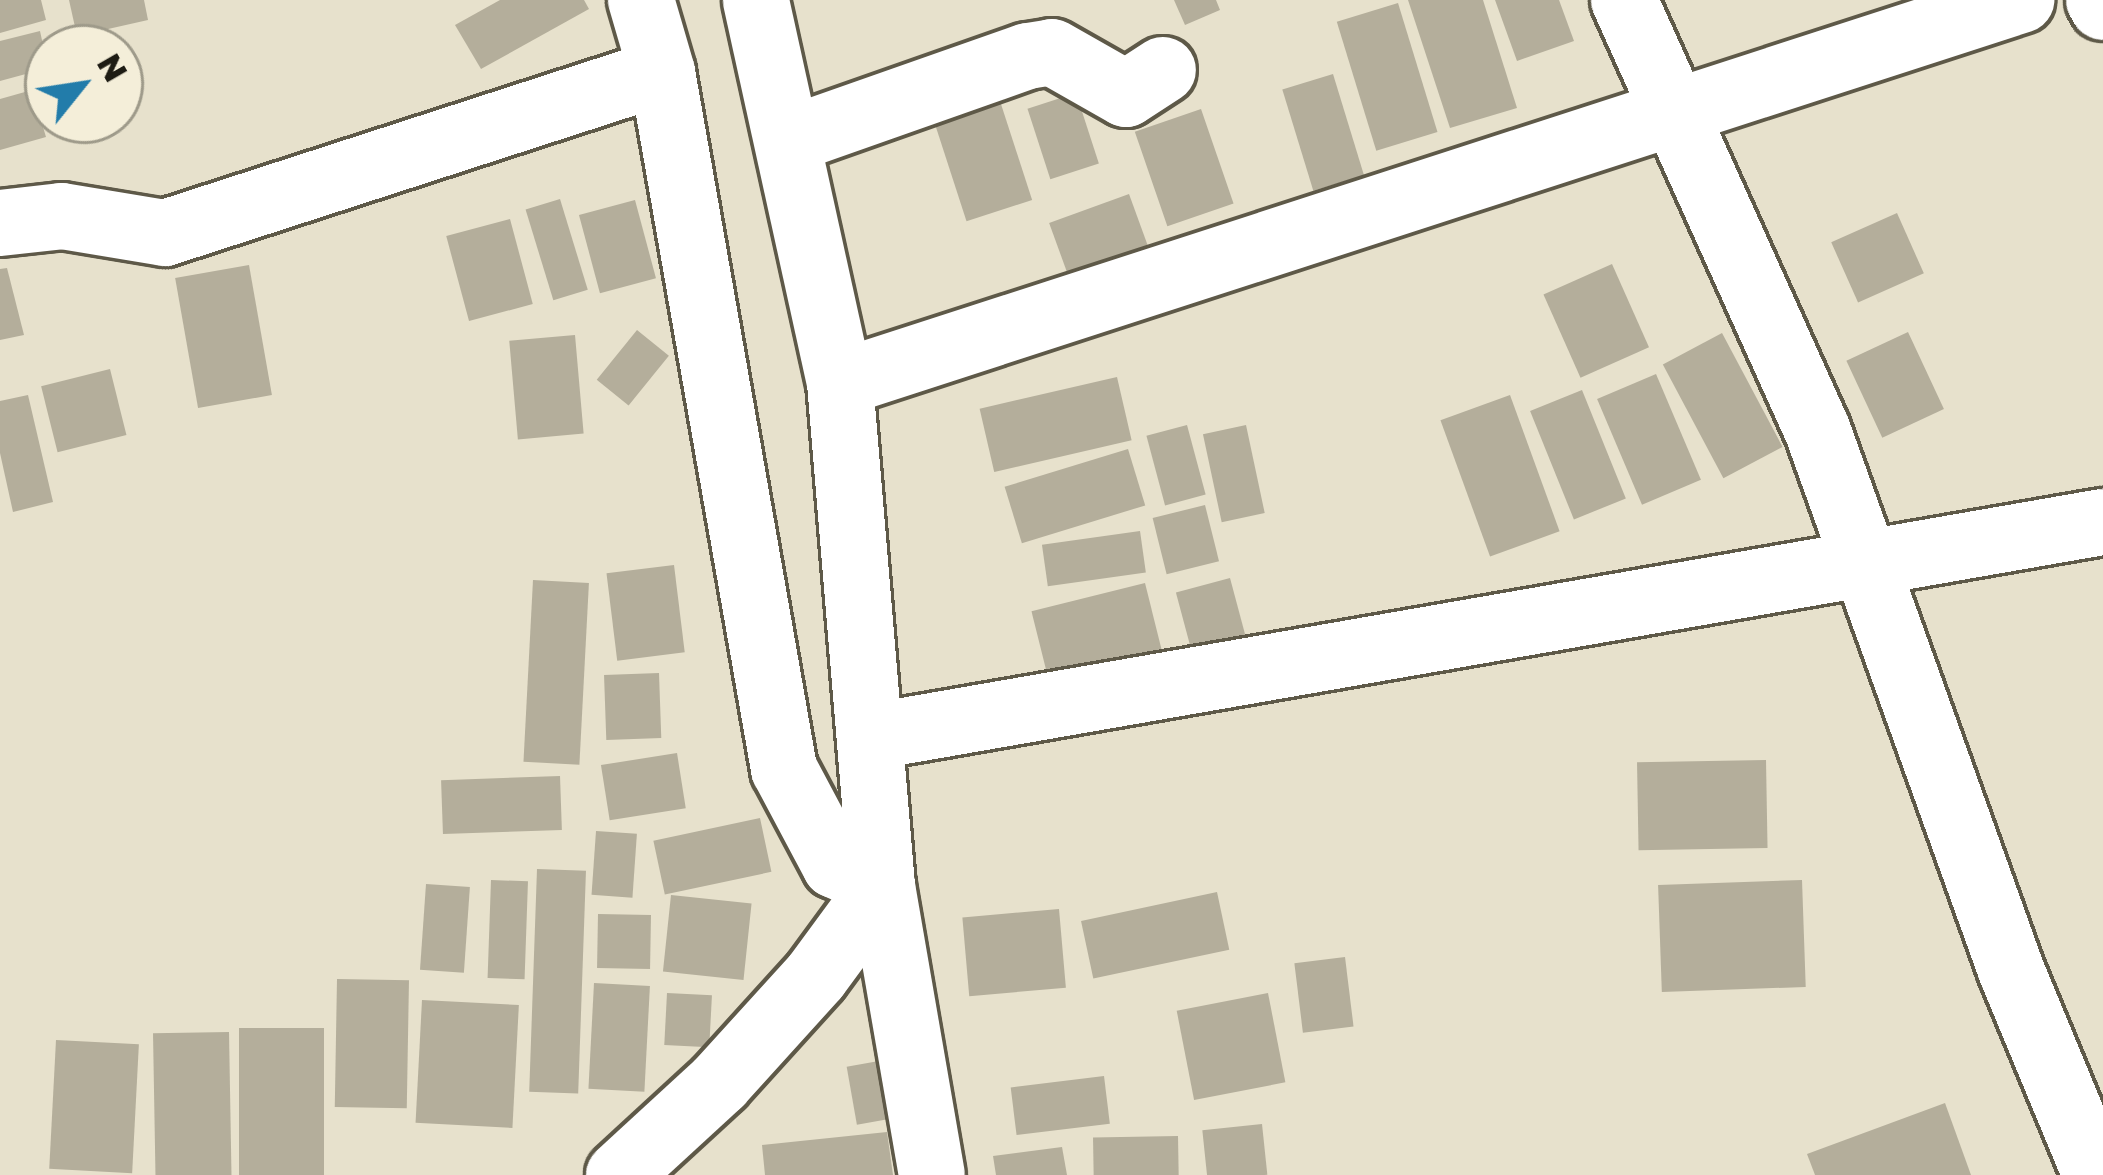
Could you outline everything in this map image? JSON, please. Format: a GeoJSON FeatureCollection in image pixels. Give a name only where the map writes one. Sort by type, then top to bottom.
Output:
{"type":"FeatureCollection","features":[{"type":"Feature","properties":{"kind":"street"},"geometry":{"type":"LineString","coordinates":[[641,0],[662,72],[784,769],[835,865],[882,886]]}},
{"type":"Feature","properties":{"kind":"street"},"geometry":{"type":"LineString","coordinates":[[756,0],[792,139],[840,383],[875,736],[882,886],[932,1175]]}},
{"type":"Feature","properties":{"kind":"street"},"geometry":{"type":"LineString","coordinates":[[1624,0],[1669,114],[1817,429],[1859,560],[2096,1175]]}},
{"type":"Feature","properties":{"kind":"street"},"geometry":{"type":"LineString","coordinates":[[840,383],[2021,0]]}},
{"type":"Feature","properties":{"kind":"street"},"geometry":{"type":"LineString","coordinates":[[792,139],[1028,56],[1052,52],[1126,94],[1163,70]]}},
{"type":"Feature","properties":{"kind":"street"},"geometry":{"type":"LineString","coordinates":[[0,223],[62,216],[165,233],[662,72]]}},
{"type":"Feature","properties":{"kind":"street"},"geometry":{"type":"LineString","coordinates":[[875,736],[1859,560],[2103,522]]}},
{"type":"Feature","properties":{"kind":"street"},"geometry":{"type":"LineString","coordinates":[[619,1175],[719,1083],[816,976],[882,886]]}},
{"type":"Feature","properties":{"kind":"building"},"geometry":{"type":"Polygon","coordinates":[[[0,0],[41,0],[46,20],[0,33],[0,0]]]}},
{"type":"Feature","properties":{"kind":"building"},"geometry":{"type":"Polygon","coordinates":[[[69,0],[144,0],[148,20],[130,24],[74,24],[69,0]]]}},
{"type":"Feature","properties":{"kind":"building"},"geometry":{"type":"Polygon","coordinates":[[[500,0],[584,0],[589,9],[481,69],[455,25],[500,0]]]}},
{"type":"Feature","properties":{"kind":"building"},"geometry":{"type":"Polygon","coordinates":[[[1174,0],[1216,0],[1220,10],[1185,25],[1174,0]]]}},
{"type":"Feature","properties":{"kind":"building"},"geometry":{"type":"Polygon","coordinates":[[[1408,0],[1483,0],[1517,108],[1450,128],[1408,0]]]}},
{"type":"Feature","properties":{"kind":"building"},"geometry":{"type":"Polygon","coordinates":[[[1495,0],[1559,0],[1574,41],[1517,61],[1495,0]]]}},
{"type":"Feature","properties":{"kind":"building"},"geometry":{"type":"Polygon","coordinates":[[[1398,3],[1437,132],[1376,151],[1337,22],[1398,3]]]}},
{"type":"Feature","properties":{"kind":"building"},"geometry":{"type":"Polygon","coordinates":[[[24,35],[24,74],[0,81],[0,41],[24,35]]]}},
{"type":"Feature","properties":{"kind":"building"},"geometry":{"type":"Polygon","coordinates":[[[1333,74],[1364,175],[1313,191],[1282,89],[1333,74]]]}},
{"type":"Feature","properties":{"kind":"building"},"geometry":{"type":"Polygon","coordinates":[[[24,92],[24,143],[0,150],[0,99],[24,92]]]}},
{"type":"Feature","properties":{"kind":"building"},"geometry":{"type":"Polygon","coordinates":[[[1076,93],[1099,163],[1050,179],[1027,109],[1076,93]]]}},
{"type":"Feature","properties":{"kind":"building"},"geometry":{"type":"Polygon","coordinates":[[[1000,101],[1032,200],[967,221],[934,122],[1000,101]]]}},
{"type":"Feature","properties":{"kind":"building"},"geometry":{"type":"Polygon","coordinates":[[[1201,109],[1234,204],[1167,226],[1135,132],[1201,109]]]}},
{"type":"Feature","properties":{"kind":"building"},"geometry":{"type":"Polygon","coordinates":[[[1129,194],[1154,262],[1074,291],[1049,223],[1129,194]]]}},
{"type":"Feature","properties":{"kind":"building"},"geometry":{"type":"Polygon","coordinates":[[[560,199],[588,290],[553,300],[526,210],[560,199]]]}},
{"type":"Feature","properties":{"kind":"building"},"geometry":{"type":"Polygon","coordinates":[[[635,200],[656,278],[600,293],[579,215],[635,200]]]}},
{"type":"Feature","properties":{"kind":"building"},"geometry":{"type":"Polygon","coordinates":[[[1897,213],[1924,273],[1858,303],[1831,242],[1897,213]]]}},
{"type":"Feature","properties":{"kind":"building"},"geometry":{"type":"Polygon","coordinates":[[[510,219],[533,304],[469,321],[446,236],[510,219]]]}},
{"type":"Feature","properties":{"kind":"building"},"geometry":{"type":"Polygon","coordinates":[[[1612,264],[1649,347],[1580,378],[1543,295],[1612,264]]]}},
{"type":"Feature","properties":{"kind":"building"},"geometry":{"type":"Polygon","coordinates":[[[249,265],[272,395],[198,408],[175,278],[249,265]]]}},
{"type":"Feature","properties":{"kind":"building"},"geometry":{"type":"Polygon","coordinates":[[[7,268],[24,335],[0,340],[0,269],[7,268]]]}},
{"type":"Feature","properties":{"kind":"building"},"geometry":{"type":"Polygon","coordinates":[[[637,330],[669,356],[629,406],[597,380],[637,330]]]}},
{"type":"Feature","properties":{"kind":"building"},"geometry":{"type":"Polygon","coordinates":[[[1908,332],[1944,409],[1882,438],[1846,361],[1908,332]]]}},
{"type":"Feature","properties":{"kind":"building"},"geometry":{"type":"Polygon","coordinates":[[[1722,333],[1783,447],[1723,478],[1663,364],[1722,333]]]}},
{"type":"Feature","properties":{"kind":"building"},"geometry":{"type":"Polygon","coordinates":[[[575,335],[584,434],[518,439],[509,341],[575,335]]]}},
{"type":"Feature","properties":{"kind":"building"},"geometry":{"type":"Polygon","coordinates":[[[110,369],[126,435],[58,452],[41,386],[110,369]]]}},
{"type":"Feature","properties":{"kind":"building"},"geometry":{"type":"Polygon","coordinates":[[[1656,374],[1701,480],[1642,505],[1597,399],[1656,374]]]}},
{"type":"Feature","properties":{"kind":"building"},"geometry":{"type":"Polygon","coordinates":[[[1117,377],[1132,440],[994,472],[980,409],[1117,377]]]}},
{"type":"Feature","properties":{"kind":"building"},"geometry":{"type":"Polygon","coordinates":[[[1582,390],[1626,498],[1574,519],[1530,411],[1582,390]]]}},
{"type":"Feature","properties":{"kind":"building"},"geometry":{"type":"Polygon","coordinates":[[[28,395],[53,502],[13,512],[0,453],[0,401],[28,395]]]}},
{"type":"Feature","properties":{"kind":"building"},"geometry":{"type":"Polygon","coordinates":[[[1510,395],[1560,531],[1490,557],[1440,420],[1510,395]]]}},
{"type":"Feature","properties":{"kind":"building"},"geometry":{"type":"Polygon","coordinates":[[[1187,425],[1206,495],[1165,505],[1146,436],[1187,425]]]}},
{"type":"Feature","properties":{"kind":"building"},"geometry":{"type":"Polygon","coordinates":[[[1246,425],[1265,513],[1222,522],[1203,434],[1246,425]]]}},
{"type":"Feature","properties":{"kind":"building"},"geometry":{"type":"Polygon","coordinates":[[[1128,449],[1145,505],[1022,543],[1005,487],[1128,449]]]}},
{"type":"Feature","properties":{"kind":"building"},"geometry":{"type":"Polygon","coordinates":[[[1205,505],[1219,561],[1167,574],[1153,518],[1205,505]]]}},
{"type":"Feature","properties":{"kind":"building"},"geometry":{"type":"Polygon","coordinates":[[[1140,531],[1146,573],[1048,586],[1042,545],[1140,531]]]}},
{"type":"Feature","properties":{"kind":"building"},"geometry":{"type":"Polygon","coordinates":[[[674,565],[685,652],[617,661],[607,573],[674,565]]]}},
{"type":"Feature","properties":{"kind":"building"},"geometry":{"type":"Polygon","coordinates":[[[1230,578],[1251,658],[1197,673],[1176,592],[1230,578]]]}},
{"type":"Feature","properties":{"kind":"building"},"geometry":{"type":"Polygon","coordinates":[[[533,580],[589,583],[579,765],[523,762],[533,580]]]}},
{"type":"Feature","properties":{"kind":"building"},"geometry":{"type":"Polygon","coordinates":[[[1145,583],[1162,651],[1048,679],[1031,611],[1145,583]]]}},
{"type":"Feature","properties":{"kind":"building"},"geometry":{"type":"Polygon","coordinates":[[[659,673],[661,738],[606,740],[604,675],[659,673]]]}},
{"type":"Feature","properties":{"kind":"building"},"geometry":{"type":"Polygon","coordinates":[[[677,753],[686,808],[610,820],[601,765],[677,753]]]}},
{"type":"Feature","properties":{"kind":"building"},"geometry":{"type":"Polygon","coordinates":[[[1766,760],[1768,848],[1639,850],[1637,762],[1766,760]]]}},
{"type":"Feature","properties":{"kind":"building"},"geometry":{"type":"Polygon","coordinates":[[[560,776],[562,830],[443,834],[441,780],[560,776]]]}},
{"type":"Feature","properties":{"kind":"building"},"geometry":{"type":"Polygon","coordinates":[[[760,818],[771,872],[665,894],[653,841],[760,818]]]}},
{"type":"Feature","properties":{"kind":"building"},"geometry":{"type":"Polygon","coordinates":[[[596,831],[637,834],[632,898],[592,895],[596,831]]]}},
{"type":"Feature","properties":{"kind":"building"},"geometry":{"type":"Polygon","coordinates":[[[537,869],[586,871],[578,1094],[529,1092],[537,869]]]}},
{"type":"Feature","properties":{"kind":"building"},"geometry":{"type":"Polygon","coordinates":[[[491,880],[528,881],[525,979],[488,978],[491,880]]]}},
{"type":"Feature","properties":{"kind":"building"},"geometry":{"type":"Polygon","coordinates":[[[1802,880],[1806,987],[1662,992],[1658,885],[1802,880]]]}},
{"type":"Feature","properties":{"kind":"building"},"geometry":{"type":"Polygon","coordinates":[[[426,884],[470,887],[464,973],[420,970],[426,884]]]}},
{"type":"Feature","properties":{"kind":"building"},"geometry":{"type":"Polygon","coordinates":[[[1217,892],[1229,950],[1093,979],[1081,921],[1217,892]]]}},
{"type":"Feature","properties":{"kind":"building"},"geometry":{"type":"Polygon","coordinates":[[[671,895],[752,903],[744,980],[663,972],[671,895]]]}},
{"type":"Feature","properties":{"kind":"building"},"geometry":{"type":"Polygon","coordinates":[[[1059,909],[1066,988],[969,996],[962,917],[1059,909]]]}},
{"type":"Feature","properties":{"kind":"building"},"geometry":{"type":"Polygon","coordinates":[[[598,914],[651,915],[650,969],[597,968],[598,914]]]}},
{"type":"Feature","properties":{"kind":"building"},"geometry":{"type":"Polygon","coordinates":[[[1345,957],[1354,1026],[1303,1033],[1294,963],[1345,957]]]}},
{"type":"Feature","properties":{"kind":"building"},"geometry":{"type":"Polygon","coordinates":[[[337,979],[409,980],[407,1108],[335,1107],[337,979]]]}},
{"type":"Feature","properties":{"kind":"building"},"geometry":{"type":"Polygon","coordinates":[[[594,983],[650,986],[644,1092],[588,1089],[594,983]]]}},
{"type":"Feature","properties":{"kind":"building"},"geometry":{"type":"Polygon","coordinates":[[[667,993],[712,995],[709,1047],[664,1045],[667,993]]]}},
{"type":"Feature","properties":{"kind":"building"},"geometry":{"type":"Polygon","coordinates":[[[1268,993],[1285,1082],[1194,1100],[1177,1011],[1268,993]]]}},
{"type":"Feature","properties":{"kind":"building"},"geometry":{"type":"Polygon","coordinates":[[[422,1000],[519,1005],[512,1128],[416,1123],[422,1000]]]}},
{"type":"Feature","properties":{"kind":"building"},"geometry":{"type":"Polygon","coordinates":[[[239,1028],[324,1028],[324,1175],[239,1175],[239,1028]]]}},
{"type":"Feature","properties":{"kind":"building"},"geometry":{"type":"Polygon","coordinates":[[[229,1032],[231,1175],[155,1175],[153,1033],[229,1032]]]}},
{"type":"Feature","properties":{"kind":"building"},"geometry":{"type":"Polygon","coordinates":[[[56,1040],[139,1044],[132,1173],[49,1169],[56,1040]]]}},
{"type":"Feature","properties":{"kind":"building"},"geometry":{"type":"Polygon","coordinates":[[[890,1059],[900,1117],[857,1125],[847,1067],[890,1059]]]}},
{"type":"Feature","properties":{"kind":"building"},"geometry":{"type":"Polygon","coordinates":[[[1104,1076],[1110,1124],[1017,1135],[1011,1087],[1104,1076]]]}},
{"type":"Feature","properties":{"kind":"building"},"geometry":{"type":"Polygon","coordinates":[[[1945,1103],[1971,1175],[1815,1175],[1807,1154],[1945,1103]]]}},
{"type":"Feature","properties":{"kind":"building"},"geometry":{"type":"Polygon","coordinates":[[[1262,1124],[1267,1175],[1207,1175],[1202,1130],[1262,1124]]]}},
{"type":"Feature","properties":{"kind":"building"},"geometry":{"type":"Polygon","coordinates":[[[887,1132],[893,1175],[765,1175],[762,1145],[887,1132]]]}},
{"type":"Feature","properties":{"kind":"building"},"geometry":{"type":"Polygon","coordinates":[[[1178,1136],[1179,1175],[1094,1175],[1093,1137],[1178,1136]]]}},
{"type":"Feature","properties":{"kind":"building"},"geometry":{"type":"Polygon","coordinates":[[[1062,1147],[1067,1175],[996,1175],[993,1156],[1062,1147]]]}}]}
